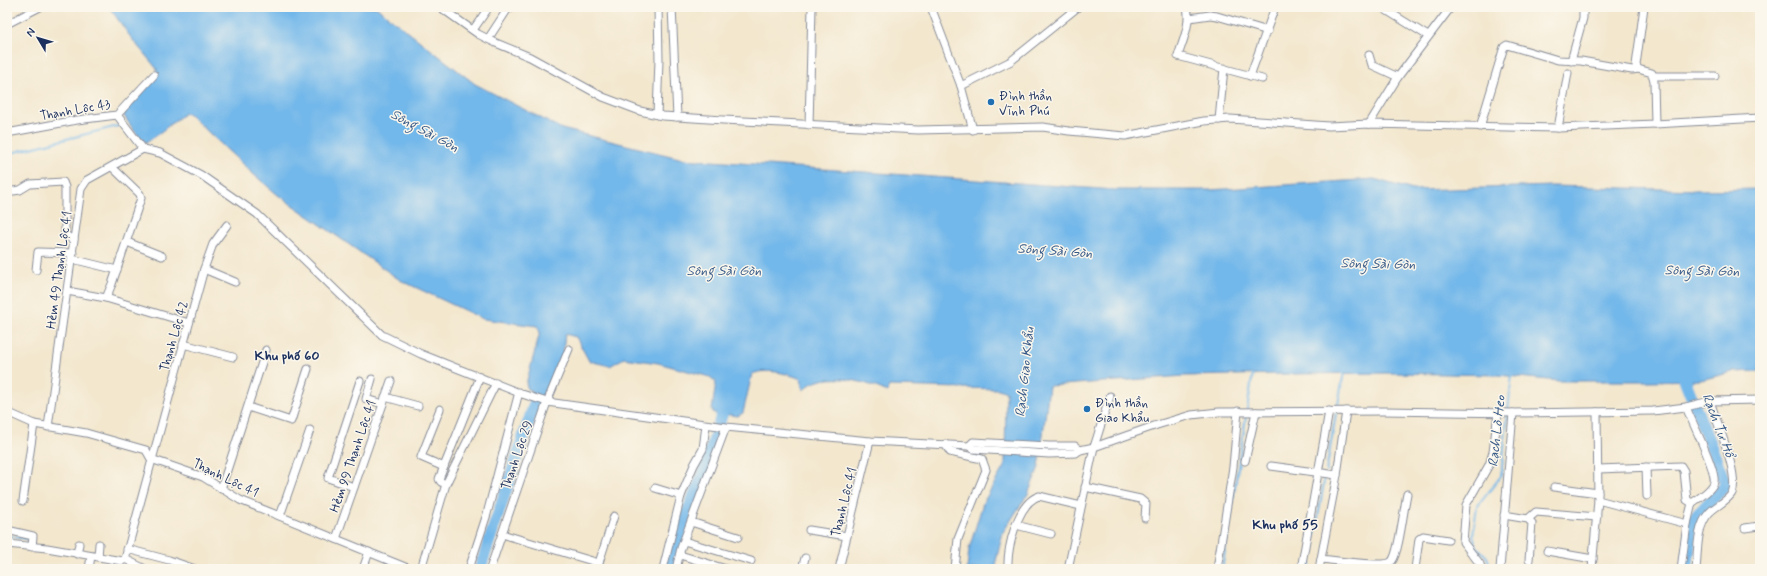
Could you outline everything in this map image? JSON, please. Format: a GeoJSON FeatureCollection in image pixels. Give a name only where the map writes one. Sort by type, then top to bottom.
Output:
{"type":"FeatureCollection","features":[{"type":"Feature","properties":{"kind":"street"},"geometry":{"type":"LineString","coordinates":[[7,24],[40,7]]}},
{"type":"Feature","properties":{"kind":"street"},"geometry":{"type":"LineString","coordinates":[[440,7],[488,39],[530,57],[603,97],[640,111],[658,115],[809,125],[918,130],[973,130],[1042,127],[1126,136],[1230,119],[1329,126],[1372,125],[1558,128],[1760,118]]}},
{"type":"Feature","properties":{"kind":"street"},"geometry":{"type":"LineString","coordinates":[[473,30],[489,7]]}},
{"type":"Feature","properties":{"kind":"street"},"geometry":{"type":"LineString","coordinates":[[488,39],[507,10],[512,7]]}},
{"type":"Feature","properties":{"kind":"street"},"geometry":{"type":"LineString","coordinates":[[658,7],[658,115]]}},
{"type":"Feature","properties":{"kind":"street"},"geometry":{"type":"LineString","coordinates":[[672,7],[677,116]]}},
{"type":"Feature","properties":{"kind":"street"},"geometry":{"type":"LineString","coordinates":[[809,125],[812,7]]}},
{"type":"Feature","properties":{"kind":"street"},"geometry":{"type":"LineString","coordinates":[[931,7],[962,86],[973,130]]}},
{"type":"Feature","properties":{"kind":"street"},"geometry":{"type":"LineString","coordinates":[[962,86],[1011,61],[1070,10],[1078,7]]}},
{"type":"Feature","properties":{"kind":"street"},"geometry":{"type":"LineString","coordinates":[[1187,7],[1189,18],[1178,56],[1262,79]]}},
{"type":"Feature","properties":{"kind":"street"},"geometry":{"type":"LineString","coordinates":[[1250,76],[1268,31],[1275,7]]}},
{"type":"Feature","properties":{"kind":"street"},"geometry":{"type":"LineString","coordinates":[[1381,7],[1428,36]]}},
{"type":"Feature","properties":{"kind":"street"},"geometry":{"type":"LineString","coordinates":[[1372,125],[1398,77],[1451,7]]}},
{"type":"Feature","properties":{"kind":"street"},"geometry":{"type":"LineString","coordinates":[[1570,61],[1582,18],[1583,7]]}},
{"type":"Feature","properties":{"kind":"street"},"geometry":{"type":"LineString","coordinates":[[1638,69],[1636,65],[1644,7]]}},
{"type":"Feature","properties":{"kind":"street"},"geometry":{"type":"LineString","coordinates":[[1189,18],[1210,15],[1217,16],[1268,31]]}},
{"type":"Feature","properties":{"kind":"street"},"geometry":{"type":"LineString","coordinates":[[1480,126],[1504,47],[1507,45],[1558,60],[1581,61],[1632,70],[1646,70],[1652,73],[1655,124]]}},
{"type":"Feature","properties":{"kind":"street"},"geometry":{"type":"LineString","coordinates":[[1369,55],[1372,65],[1398,77]]}},
{"type":"Feature","properties":{"kind":"street"},"geometry":{"type":"LineString","coordinates":[[1219,120],[1224,68]]}},
{"type":"Feature","properties":{"kind":"street"},"geometry":{"type":"LineString","coordinates":[[1558,128],[1568,73]]}},
{"type":"Feature","properties":{"kind":"street","name":"Thạnh Lộc 43"},"geometry":{"type":"LineString","coordinates":[[7,133],[76,120],[118,115],[154,75]]}},
{"type":"Feature","properties":{"kind":"street"},"geometry":{"type":"LineString","coordinates":[[1653,76],[1715,76]]}},
{"type":"Feature","properties":{"kind":"street"},"geometry":{"type":"LineString","coordinates":[[118,115],[142,149],[160,153],[201,175],[257,214],[382,335],[421,354],[547,402],[726,427],[870,441],[945,444],[969,446],[973,449],[1049,454],[1076,453],[1080,450],[1094,447],[1191,415],[1240,411],[1513,413],[1653,411],[1707,402],[1760,400]]}},
{"type":"Feature","properties":{"kind":"street","name":"Hẻm 49 Thạnh Lộc 41"},"geometry":{"type":"LineString","coordinates":[[48,427],[82,189],[87,180],[142,149]]}},
{"type":"Feature","properties":{"kind":"street"},"geometry":{"type":"LineString","coordinates":[[106,298],[140,206],[141,195],[112,167]]}},
{"type":"Feature","properties":{"kind":"street"},"geometry":{"type":"LineString","coordinates":[[7,192],[20,190],[30,184],[63,182],[65,187],[65,233],[68,237],[74,240]]}},
{"type":"Feature","properties":{"kind":"street","name":"Thạnh Lộc 42"},"geometry":{"type":"LineString","coordinates":[[125,559],[204,269],[213,244],[227,225]]}},
{"type":"Feature","properties":{"kind":"street"},"geometry":{"type":"LineString","coordinates":[[127,242],[162,256]]}},
{"type":"Feature","properties":{"kind":"street"},"geometry":{"type":"LineString","coordinates":[[36,270],[38,252],[72,256],[117,270]]}},
{"type":"Feature","properties":{"kind":"street"},"geometry":{"type":"LineString","coordinates":[[204,269],[236,282]]}},
{"type":"Feature","properties":{"kind":"street"},"geometry":{"type":"LineString","coordinates":[[67,291],[106,298],[189,323]]}},
{"type":"Feature","properties":{"kind":"street"},"geometry":{"type":"LineString","coordinates":[[183,344],[233,357]]}},
{"type":"Feature","properties":{"kind":"street","name":"Thạnh Lộc 29"},"geometry":{"type":"LineString","coordinates":[[490,569],[547,402],[569,349]]}},
{"type":"Feature","properties":{"kind":"street"},"geometry":{"type":"LineString","coordinates":[[221,489],[266,350]]}},
{"type":"Feature","properties":{"kind":"street"},"geometry":{"type":"LineString","coordinates":[[248,407],[291,420],[308,369]]}},
{"type":"Feature","properties":{"kind":"street"},"geometry":{"type":"LineString","coordinates":[[446,484],[441,482],[439,479],[480,377]]}},
{"type":"Feature","properties":{"kind":"street"},"geometry":{"type":"LineString","coordinates":[[372,379],[366,399],[384,400],[418,406]]}},
{"type":"Feature","properties":{"kind":"street"},"geometry":{"type":"LineString","coordinates":[[354,487],[328,478],[360,381]]}},
{"type":"Feature","properties":{"kind":"street","name":"Hẻm 99 Thạnh Lộc 41"},"geometry":{"type":"LineString","coordinates":[[336,539],[391,381]]}},
{"type":"Feature","properties":{"kind":"street"},"geometry":{"type":"LineString","coordinates":[[421,569],[446,484],[496,383]]}},
{"type":"Feature","properties":{"kind":"street"},"geometry":{"type":"LineString","coordinates":[[470,569],[521,393]]}},
{"type":"Feature","properties":{"kind":"street"},"geometry":{"type":"LineString","coordinates":[[1068,569],[1094,447],[1110,396]]}},
{"type":"Feature","properties":{"kind":"street"},"geometry":{"type":"LineString","coordinates":[[1696,569],[1700,534],[1703,523],[1708,514],[1729,496],[1732,492],[1733,484],[1733,469],[1707,402]]}},
{"type":"Feature","properties":{"kind":"street"},"geometry":{"type":"LineString","coordinates":[[1681,569],[1687,524],[1692,503],[1714,482],[1706,453],[1688,406]]}},
{"type":"Feature","properties":{"kind":"street"},"geometry":{"type":"LineString","coordinates":[[440,408],[421,457],[444,466]]}},
{"type":"Feature","properties":{"kind":"street"},"geometry":{"type":"LineString","coordinates":[[1217,569],[1240,411]]}},
{"type":"Feature","properties":{"kind":"street"},"geometry":{"type":"LineString","coordinates":[[1301,569],[1331,411]]}},
{"type":"Feature","properties":{"kind":"street"},"geometry":{"type":"LineString","coordinates":[[1319,569],[1344,411]]}},
{"type":"Feature","properties":{"kind":"street","name":"Thạnh Lộc 41"},"geometry":{"type":"LineString","coordinates":[[7,412],[34,424],[86,433],[146,450],[151,459],[203,477],[240,500],[410,569]]}},
{"type":"Feature","properties":{"kind":"street"},"geometry":{"type":"LineString","coordinates":[[1245,461],[1253,412]]}},
{"type":"Feature","properties":{"kind":"street"},"geometry":{"type":"LineString","coordinates":[[1481,569],[1480,564],[1463,542],[1466,505],[1489,465],[1501,412]]}},
{"type":"Feature","properties":{"kind":"street"},"geometry":{"type":"LineString","coordinates":[[1592,569],[1598,496],[1597,412]]}},
{"type":"Feature","properties":{"kind":"street"},"geometry":{"type":"LineString","coordinates":[[1500,569],[1513,413]]}},
{"type":"Feature","properties":{"kind":"street"},"geometry":{"type":"LineString","coordinates":[[22,501],[34,424]]}},
{"type":"Feature","properties":{"kind":"street"},"geometry":{"type":"LineString","coordinates":[[663,569],[681,496],[703,449],[708,425]]}},
{"type":"Feature","properties":{"kind":"street"},"geometry":{"type":"LineString","coordinates":[[676,569],[684,541],[726,427]]}},
{"type":"Feature","properties":{"kind":"street"},"geometry":{"type":"LineString","coordinates":[[280,516],[310,430]]}},
{"type":"Feature","properties":{"kind":"street","name":"Thạnh Lộc 41"},"geometry":{"type":"LineString","coordinates":[[839,569],[870,441]]}},
{"type":"Feature","properties":{"kind":"street"},"geometry":{"type":"LineString","coordinates":[[969,446],[973,442],[1001,443],[1075,446],[1080,450]]}},
{"type":"Feature","properties":{"kind":"street"},"geometry":{"type":"LineString","coordinates":[[945,444],[950,452],[982,459],[986,470],[958,538],[955,569]]}},
{"type":"Feature","properties":{"kind":"street"},"geometry":{"type":"LineString","coordinates":[[1271,466],[1334,474]]}},
{"type":"Feature","properties":{"kind":"street"},"geometry":{"type":"LineString","coordinates":[[1598,470],[1680,466],[1684,471],[1687,500],[1692,503]]}},
{"type":"Feature","properties":{"kind":"street"},"geometry":{"type":"LineString","coordinates":[[1646,467],[1648,496]]}},
{"type":"Feature","properties":{"kind":"street"},"geometry":{"type":"LineString","coordinates":[[1085,487],[1140,499],[1146,504],[1145,518]]}},
{"type":"Feature","properties":{"kind":"street"},"geometry":{"type":"LineString","coordinates":[[1554,487],[1598,496],[1687,524]]}},
{"type":"Feature","properties":{"kind":"street"},"geometry":{"type":"LineString","coordinates":[[655,488],[681,496]]}},
{"type":"Feature","properties":{"kind":"street"},"geometry":{"type":"LineString","coordinates":[[1321,559],[1374,566],[1388,564],[1392,561],[1396,550],[1407,494]]}},
{"type":"Feature","properties":{"kind":"street"},"geometry":{"type":"LineString","coordinates":[[1008,569],[1013,531],[1032,498],[1039,496],[1081,506]]}},
{"type":"Feature","properties":{"kind":"street"},"geometry":{"type":"LineString","coordinates":[[1528,519],[1536,512],[1597,517]]}},
{"type":"Feature","properties":{"kind":"street"},"geometry":{"type":"LineString","coordinates":[[1504,515],[1528,519],[1532,523],[1529,560]]}},
{"type":"Feature","properties":{"kind":"street"},"geometry":{"type":"LineString","coordinates":[[502,534],[598,566],[614,516]]}},
{"type":"Feature","properties":{"kind":"street"},"geometry":{"type":"LineString","coordinates":[[691,522],[738,537]]}},
{"type":"Feature","properties":{"kind":"street"},"geometry":{"type":"LineString","coordinates":[[1016,525],[1051,534]]}},
{"type":"Feature","properties":{"kind":"street"},"geometry":{"type":"LineString","coordinates":[[1745,528],[1760,526]]}},
{"type":"Feature","properties":{"kind":"street"},"geometry":{"type":"LineString","coordinates":[[7,530],[33,536],[32,546]]}},
{"type":"Feature","properties":{"kind":"street"},"geometry":{"type":"LineString","coordinates":[[809,530],[847,536]]}},
{"type":"Feature","properties":{"kind":"street"},"geometry":{"type":"LineString","coordinates":[[1419,569],[1415,569],[1419,539],[1423,536],[1448,540]]}},
{"type":"Feature","properties":{"kind":"street"},"geometry":{"type":"LineString","coordinates":[[47,548],[48,540]]}},
{"type":"Feature","properties":{"kind":"street"},"geometry":{"type":"LineString","coordinates":[[684,541],[752,561]]}},
{"type":"Feature","properties":{"kind":"street"},"geometry":{"type":"LineString","coordinates":[[7,544],[47,548],[122,561],[125,559],[134,567],[145,569]]}},
{"type":"Feature","properties":{"kind":"street"},"geometry":{"type":"LineString","coordinates":[[77,554],[79,544]]}},
{"type":"Feature","properties":{"kind":"street"},"geometry":{"type":"LineString","coordinates":[[89,569],[99,544]]}},
{"type":"Feature","properties":{"kind":"street"},"geometry":{"type":"LineString","coordinates":[[127,549],[196,569]]}},
{"type":"Feature","properties":{"kind":"street"},"geometry":{"type":"LineString","coordinates":[[1547,551],[1593,559]]}},
{"type":"Feature","properties":{"kind":"street"},"geometry":{"type":"LineString","coordinates":[[363,569],[369,552]]}},
{"type":"Feature","properties":{"kind":"street"},"geometry":{"type":"LineString","coordinates":[[680,555],[726,569]]}},
{"type":"Feature","properties":{"kind":"street"},"geometry":{"type":"LineString","coordinates":[[802,569],[805,558]]}},
{"type":"Feature","properties":{"kind":"water"},"geometry":{"type":"Polygon","coordinates":[[[109,7],[376,7],[475,84],[562,129],[683,159],[1115,190],[1210,190],[1374,179],[1413,190],[1553,186],[1698,190],[1760,189],[1760,371],[1732,372],[1701,380],[1559,381],[1498,375],[1392,373],[1184,376],[1049,386],[1039,467],[1028,494],[1003,532],[996,561],[997,569],[967,569],[969,549],[983,503],[1005,465],[1006,392],[999,389],[889,386],[887,392],[861,382],[841,379],[821,380],[803,390],[801,379],[783,373],[764,371],[752,374],[743,413],[738,416],[714,413],[712,410],[716,382],[710,377],[658,363],[624,358],[610,366],[589,361],[576,337],[565,334],[562,359],[549,393],[545,396],[528,389],[526,384],[540,332],[537,326],[483,319],[400,280],[278,195],[252,173],[189,114],[185,113],[149,141],[145,142],[136,133],[124,116],[125,110],[156,76],[157,69],[132,39],[109,7]]]}},
{"type":"Feature","properties":{"kind":"waterway"},"geometry":{"type":"LineString","coordinates":[[7,154],[118,126]]}},
{"type":"Feature","properties":{"kind":"waterway","name":"Rạch Tư Hổ"},"geometry":{"type":"LineString","coordinates":[[1679,365],[1726,485],[1692,520],[1687,569]]}},
{"type":"Feature","properties":{"kind":"waterway"},"geometry":{"type":"LineString","coordinates":[[1222,569],[1253,372]]}},
{"type":"Feature","properties":{"kind":"waterway"},"geometry":{"type":"LineString","coordinates":[[1337,409],[1344,372]]}},
{"type":"Feature","properties":{"kind":"waterway","name":"Rạch Lò Heo"},"geometry":{"type":"LineString","coordinates":[[1491,569],[1487,557],[1477,547],[1473,535],[1477,507],[1501,476],[1512,374]]}},
{"type":"Feature","properties":{"kind":"waterway"},"geometry":{"type":"LineString","coordinates":[[480,569],[543,378]]}},
{"type":"Feature","properties":{"kind":"waterway"},"geometry":{"type":"LineString","coordinates":[[669,569],[688,510],[703,475],[727,398]]}},
{"type":"Feature","properties":{"kind":"waterway"},"geometry":{"type":"LineString","coordinates":[[1326,472],[1336,413]]}},
{"type":"Feature","properties":{"kind":"waterway"},"geometry":{"type":"LineString","coordinates":[[1309,569],[1325,476]]}},
{"type":"Feature","properties":{"kind":"waterway"},"geometry":{"type":"LineString","coordinates":[[7,536],[28,539]]}},
{"type":"Feature","properties":{"kind":"place","name":"Đình thần Vĩnh Phú"},"geometry":{"type":"Point","coordinates":[991,102]}},
{"type":"Feature","properties":{"kind":"place","name":"Đình thần Giao Khẩu"},"geometry":{"type":"Point","coordinates":[1087,409]}},
{"type":"Feature","properties":{"kind":"district","name":"Khu phố 60"},"geometry":{"type":"Point","coordinates":[287,355]}},
{"type":"Feature","properties":{"kind":"district","name":"Khu phố 55"},"geometry":{"type":"Point","coordinates":[1285,524]}},
{"type":"Feature","properties":{"kind":"water label","name":"Sông Sài Gòn"},"geometry":{"type":"Point","coordinates":[425,130]}},
{"type":"Feature","properties":{"kind":"water label","name":"Sông Sài Gòn"},"geometry":{"type":"Point","coordinates":[1055,250]}},
{"type":"Feature","properties":{"kind":"water label","name":"Sông Sài Gòn"},"geometry":{"type":"Point","coordinates":[1378,263]}},
{"type":"Feature","properties":{"kind":"water label","name":"Sông Sài Gòn"},"geometry":{"type":"Point","coordinates":[724,270]}},
{"type":"Feature","properties":{"kind":"water label","name":"Sông Sài Gòn"},"geometry":{"type":"Point","coordinates":[1702,270]}},
{"type":"Feature","properties":{"kind":"water label","name":"Rạch Giao Khẩu"},"geometry":{"type":"Point","coordinates":[1024,372]}}]}
